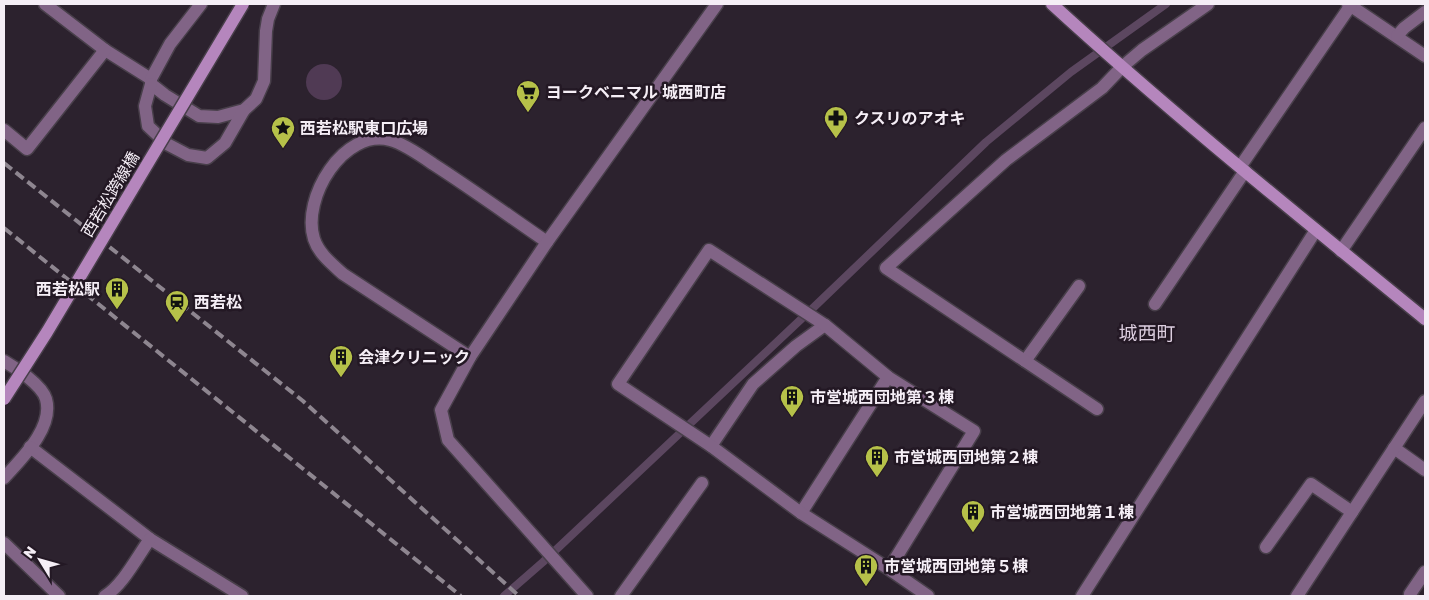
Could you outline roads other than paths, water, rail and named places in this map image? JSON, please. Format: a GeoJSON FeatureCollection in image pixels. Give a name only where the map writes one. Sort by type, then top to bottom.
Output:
{"type":"FeatureCollection","features":[{"type":"Feature","properties":{"kind":"street"},"geometry":{"type":"LineString","coordinates":[[45,4],[151,82],[165,95],[199,116],[218,117],[244,110]]}},
{"type":"Feature","properties":{"kind":"street"},"geometry":{"type":"LineString","coordinates":[[201,4],[170,44],[151,82],[145,106],[148,126],[167,144],[188,155],[207,158],[225,143],[244,110],[256,100],[264,81],[266,31],[274,4]]}},
{"type":"Feature","properties":{"kind":"street","name":"西若松跨線橋"},"geometry":{"type":"LineString","coordinates":[[4,399],[47,332],[243,4]]}},
{"type":"Feature","properties":{"kind":"street"},"geometry":{"type":"LineString","coordinates":[[587,596],[448,440],[441,410],[470,357],[547,242],[717,4]]}},
{"type":"Feature","properties":{"kind":"street"},"geometry":{"type":"LineString","coordinates":[[1054,4],[1122,67],[1425,319]]}},
{"type":"Feature","properties":{"kind":"street"},"geometry":{"type":"LineString","coordinates":[[1096,409],[886,268],[1006,160],[1102,88],[1142,50],[1208,4]]}},
{"type":"Feature","properties":{"kind":"street"},"geometry":{"type":"LineString","coordinates":[[1155,304],[1350,4],[1425,56]]}},
{"type":"Feature","properties":{"kind":"street"},"geometry":{"type":"LineString","coordinates":[[1397,36],[1404,28],[1425,12]]}},
{"type":"Feature","properties":{"kind":"street"},"geometry":{"type":"LineString","coordinates":[[4,130],[27,149],[105,50]]}},
{"type":"Feature","properties":{"kind":"street"},"geometry":{"type":"LineString","coordinates":[[1341,251],[1425,128]]}},
{"type":"Feature","properties":{"kind":"street"},"geometry":{"type":"LineString","coordinates":[[470,357],[343,274],[325,258],[314,239],[312,218],[323,180],[334,164],[348,151],[370,139],[391,140],[443,170],[547,242]]}},
{"type":"Feature","properties":{"kind":"street"},"geometry":{"type":"LineString","coordinates":[[1082,596],[1316,230]]}},
{"type":"Feature","properties":{"kind":"street"},"geometry":{"type":"LineString","coordinates":[[889,569],[974,431],[888,377],[814,318],[709,250],[618,384],[711,446],[800,512],[928,596]]}},
{"type":"Feature","properties":{"kind":"street"},"geometry":{"type":"LineString","coordinates":[[1025,361],[1079,286]]}},
{"type":"Feature","properties":{"kind":"street"},"geometry":{"type":"LineString","coordinates":[[711,446],[753,384],[796,346],[825,326]]}},
{"type":"Feature","properties":{"kind":"street"},"geometry":{"type":"LineString","coordinates":[[4,361],[37,386],[46,398],[47,412],[44,426],[30,447],[4,478]]}},
{"type":"Feature","properties":{"kind":"street"},"geometry":{"type":"LineString","coordinates":[[800,512],[888,377]]}},
{"type":"Feature","properties":{"kind":"street"},"geometry":{"type":"LineString","coordinates":[[1297,596],[1425,401]]}},
{"type":"Feature","properties":{"kind":"street"},"geometry":{"type":"LineString","coordinates":[[30,447],[150,539],[242,596]]}},
{"type":"Feature","properties":{"kind":"street"},"geometry":{"type":"LineString","coordinates":[[1394,448],[1425,470]]}},
{"type":"Feature","properties":{"kind":"street"},"geometry":{"type":"LineString","coordinates":[[622,596],[702,483]]}},
{"type":"Feature","properties":{"kind":"street"},"geometry":{"type":"LineString","coordinates":[[1266,546],[1311,484],[1352,512]]}},
{"type":"Feature","properties":{"kind":"street"},"geometry":{"type":"LineString","coordinates":[[105,596],[116,586],[150,539]]}},
{"type":"Feature","properties":{"kind":"street"},"geometry":{"type":"LineString","coordinates":[[4,544],[59,596]]}},
{"type":"Feature","properties":{"kind":"street"},"geometry":{"type":"LineString","coordinates":[[1410,594],[1425,572]]}},
{"type":"Feature","properties":{"kind":"waterway"},"geometry":{"type":"LineString","coordinates":[[504,596],[543,562],[813,308],[986,142],[1071,72],[1166,4]]}},
{"type":"Feature","properties":{"kind":"railway"},"geometry":{"type":"LineString","coordinates":[[4,163],[303,401],[519,596]]}},
{"type":"Feature","properties":{"kind":"railway"},"geometry":{"type":"LineString","coordinates":[[4,228],[461,596]]}},
{"type":"Feature","properties":{"kind":"place","name":"ヨークベニマル 城西町店"},"geometry":{"type":"Point","coordinates":[528,113]}},
{"type":"Feature","properties":{"kind":"place","name":"クスリのアオキ"},"geometry":{"type":"Point","coordinates":[836,139]}},
{"type":"Feature","properties":{"kind":"place","name":"西若松駅東口広場"},"geometry":{"type":"Point","coordinates":[283,149]}},
{"type":"Feature","properties":{"kind":"place","name":"西若松駅"},"geometry":{"type":"Point","coordinates":[117,310]}},
{"type":"Feature","properties":{"kind":"place","name":"西若松"},"geometry":{"type":"Point","coordinates":[177,323]}},
{"type":"Feature","properties":{"kind":"place","name":"会津クリニック"},"geometry":{"type":"Point","coordinates":[341,378]}},
{"type":"Feature","properties":{"kind":"place","name":"市営城西団地第３棟"},"geometry":{"type":"Point","coordinates":[792,418]}},
{"type":"Feature","properties":{"kind":"place","name":"市営城西団地第２棟"},"geometry":{"type":"Point","coordinates":[877,478]}},
{"type":"Feature","properties":{"kind":"place","name":"市営城西団地第１棟"},"geometry":{"type":"Point","coordinates":[973,533]}},
{"type":"Feature","properties":{"kind":"place","name":"市営城西団地第５棟"},"geometry":{"type":"Point","coordinates":[866,587]}},
{"type":"Feature","properties":{"kind":"district","name":"城西町"},"geometry":{"type":"Point","coordinates":[1147,333]}}]}
